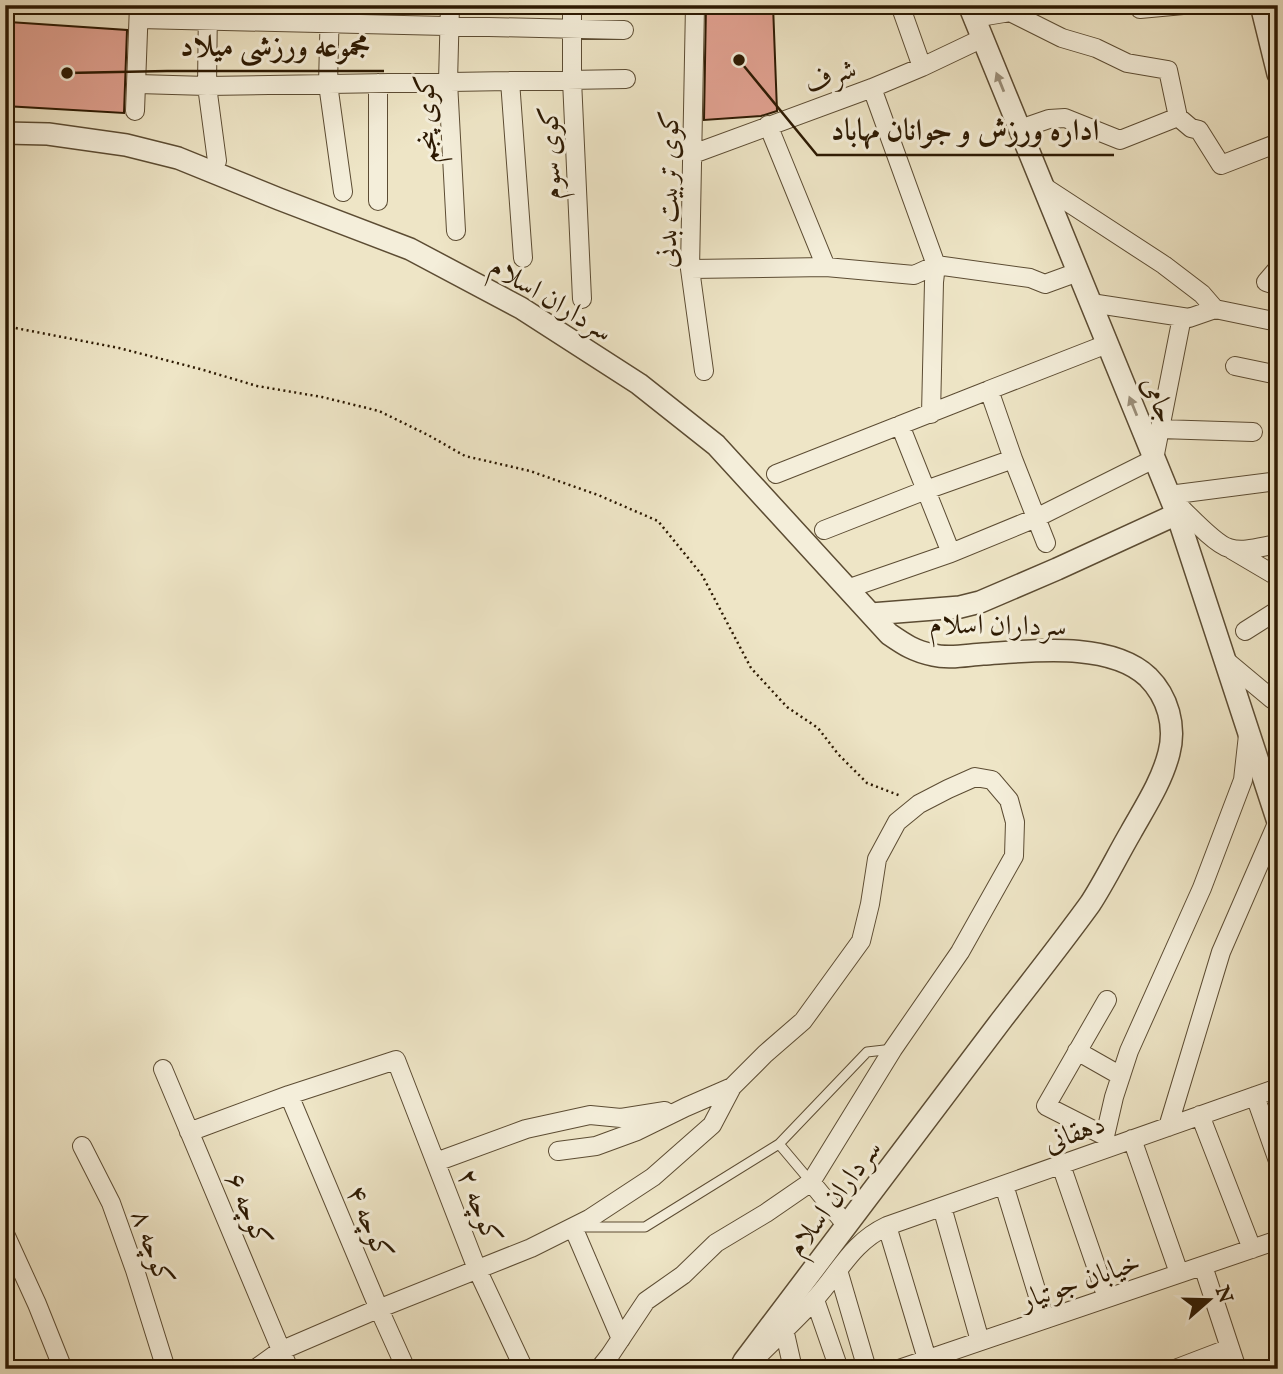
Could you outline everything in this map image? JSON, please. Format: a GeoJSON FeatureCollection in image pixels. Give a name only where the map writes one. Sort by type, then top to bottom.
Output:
{"type":"FeatureCollection","features":[{"type":"Feature","properties":{"kind":"street","name":"کوی پنجم"},"geometry":{"type":"LineString","coordinates":[[450,5],[448,82],[456,231]]}},
{"type":"Feature","properties":{"kind":"street","name":"کوی سوم"},"geometry":{"type":"LineString","coordinates":[[572,5],[572,80],[582,299]]}},
{"type":"Feature","properties":{"kind":"street","name":"کوی تربیت بدنی"},"geometry":{"type":"LineString","coordinates":[[695,5],[690,269],[704,372]]}},
{"type":"Feature","properties":{"kind":"street"},"geometry":{"type":"LineString","coordinates":[[900,5],[922,67]]}},
{"type":"Feature","properties":{"kind":"street"},"geometry":{"type":"LineString","coordinates":[[1140,9],[1183,5]]}},
{"type":"Feature","properties":{"kind":"street"},"geometry":{"type":"LineString","coordinates":[[1261,5],[1277,67]]}},
{"type":"Feature","properties":{"kind":"street"},"geometry":{"type":"LineString","coordinates":[[135,111],[139,12],[330,14],[449,26],[624,30]]}},
{"type":"Feature","properties":{"kind":"street"},"geometry":{"type":"LineString","coordinates":[[972,12],[1010,12],[1062,38],[1096,48],[1127,63],[1168,69],[1178,117],[1191,128],[1199,130],[1221,165],[1278,144]]}},
{"type":"Feature","properties":{"kind":"street","name":"جامی"},"geometry":{"type":"LineString","coordinates":[[972,12],[1173,505],[1278,821]]}},
{"type":"Feature","properties":{"kind":"street"},"geometry":{"type":"LineString","coordinates":[[208,13],[207,86],[217,161]]}},
{"type":"Feature","properties":{"kind":"street"},"geometry":{"type":"LineString","coordinates":[[330,14],[328,84],[343,192]]}},
{"type":"Feature","properties":{"kind":"street","name":"شرف"},"geometry":{"type":"LineString","coordinates":[[693,154],[872,88],[983,38]]}},
{"type":"Feature","properties":{"kind":"street"},"geometry":{"type":"LineString","coordinates":[[138,84],[207,86],[626,79]]}},
{"type":"Feature","properties":{"kind":"street"},"geometry":{"type":"LineString","coordinates":[[510,81],[523,258]]}},
{"type":"Feature","properties":{"kind":"street"},"geometry":{"type":"LineString","coordinates":[[378,83],[378,201]]}},
{"type":"Feature","properties":{"kind":"street"},"geometry":{"type":"LineString","coordinates":[[872,88],[936,265],[931,414]]}},
{"type":"Feature","properties":{"kind":"street"},"geometry":{"type":"LineString","coordinates":[[1020,129],[1049,119],[1065,118],[1120,140],[1178,117]]}},
{"type":"Feature","properties":{"kind":"street"},"geometry":{"type":"LineString","coordinates":[[768,125],[826,267]]}},
{"type":"Feature","properties":{"kind":"street","name":"سرداران اسلام"},"geometry":{"type":"LineString","coordinates":[[5,133],[48,134],[126,145],[178,158],[279,200],[410,249],[521,308],[639,384],[716,445],[889,634],[912,650],[937,656],[1054,651],[1095,654],[1119,660],[1137,669],[1158,688],[1171,716],[1170,751],[1150,799],[1091,902],[740,1369]]}},
{"type":"Feature","properties":{"kind":"street"},"geometry":{"type":"LineString","coordinates":[[1043,186],[1164,265],[1202,294],[1215,309]]}},
{"type":"Feature","properties":{"kind":"street"},"geometry":{"type":"LineString","coordinates":[[690,269],[826,267],[914,275],[936,265],[1030,278],[1045,284],[1078,272]]}},
{"type":"Feature","properties":{"kind":"street"},"geometry":{"type":"LineString","coordinates":[[1278,268],[1266,282],[1278,286]]}},
{"type":"Feature","properties":{"kind":"street"},"geometry":{"type":"LineString","coordinates":[[1091,303],[1189,318],[1215,309],[1278,322]]}},
{"type":"Feature","properties":{"kind":"street"},"geometry":{"type":"LineString","coordinates":[[847,589],[951,553],[1036,518],[1154,459],[1182,317]]}},
{"type":"Feature","properties":{"kind":"street"},"geometry":{"type":"LineString","coordinates":[[776,474],[1107,344]]}},
{"type":"Feature","properties":{"kind":"street"},"geometry":{"type":"LineString","coordinates":[[1235,366],[1278,375]]}},
{"type":"Feature","properties":{"kind":"street"},"geometry":{"type":"LineString","coordinates":[[989,390],[1046,543]]}},
{"type":"Feature","properties":{"kind":"street"},"geometry":{"type":"LineString","coordinates":[[900,425],[951,553]]}},
{"type":"Feature","properties":{"kind":"street"},"geometry":{"type":"LineString","coordinates":[[1160,429],[1252,432]]}},
{"type":"Feature","properties":{"kind":"street"},"geometry":{"type":"LineString","coordinates":[[824,530],[1013,459]]}},
{"type":"Feature","properties":{"kind":"street"},"geometry":{"type":"LineString","coordinates":[[871,614],[960,607],[980,602],[1035,579],[1173,505],[1278,481]]}},
{"type":"Feature","properties":{"kind":"street"},"geometry":{"type":"LineString","coordinates":[[1173,505],[1215,542],[1278,577]]}},
{"type":"Feature","properties":{"kind":"street"},"geometry":{"type":"LineString","coordinates":[[1229,548],[1243,550],[1278,544]]}},
{"type":"Feature","properties":{"kind":"street"},"geometry":{"type":"LineString","coordinates":[[1245,631],[1278,610]]}},
{"type":"Feature","properties":{"kind":"street"},"geometry":{"type":"LineString","coordinates":[[1224,659],[1272,699],[1278,700]]}},
{"type":"Feature","properties":{"kind":"street"},"geometry":{"type":"LineString","coordinates":[[1107,1000],[1046,1105],[1105,1143],[1114,1097],[1129,1051],[1202,888],[1243,780],[1248,733]]}},
{"type":"Feature","properties":{"kind":"street"},"geometry":{"type":"LineString","coordinates":[[255,1369],[280,1351],[531,1248],[609,1207],[653,1177],[712,1125],[732,1087],[803,1021],[861,942],[877,859],[897,822],[919,804],[975,777],[992,780],[1009,800],[1015,822],[1014,856],[960,952],[893,1049],[810,1182],[716,1243],[683,1275],[646,1301],[599,1369]]}},
{"type":"Feature","properties":{"kind":"street"},"geometry":{"type":"LineString","coordinates":[[1168,1127],[1221,952],[1278,821]]}},
{"type":"Feature","properties":{"kind":"street"},"geometry":{"type":"LineString","coordinates":[[1077,1051],[1121,1076]]}},
{"type":"Feature","properties":{"kind":"street","name":"کوچه ۲"},"geometry":{"type":"LineString","coordinates":[[289,1095],[396,1060],[477,1269],[524,1369]]}},
{"type":"Feature","properties":{"kind":"street","name":"کوچه ۶"},"geometry":{"type":"LineString","coordinates":[[163,1069],[289,1369]]}},
{"type":"Feature","properties":{"kind":"street"},"geometry":{"type":"LineString","coordinates":[[558,1151],[596,1146],[637,1131],[732,1087]]}},
{"type":"Feature","properties":{"kind":"street","name":"دهقانی"},"geometry":{"type":"LineString","coordinates":[[746,1369],[815,1300],[858,1245],[873,1233],[1061,1165],[1105,1143],[1132,1139],[1278,1088]]}},
{"type":"Feature","properties":{"kind":"street"},"geometry":{"type":"LineString","coordinates":[[189,1132],[289,1095]]}},
{"type":"Feature","properties":{"kind":"street","name":"کوچه ۴"},"geometry":{"type":"LineString","coordinates":[[289,1095],[406,1369]]}},
{"type":"Feature","properties":{"kind":"street"},"geometry":{"type":"LineString","coordinates":[[1255,1096],[1278,1161]]}},
{"type":"Feature","properties":{"kind":"street"},"geometry":{"type":"LineString","coordinates":[[436,1162],[526,1129],[590,1115],[621,1118],[686,1107]]}},
{"type":"Feature","properties":{"kind":"street"},"geometry":{"type":"LineString","coordinates":[[1200,1115],[1252,1249]]}},
{"type":"Feature","properties":{"kind":"street"},"geometry":{"type":"LineString","coordinates":[[1132,1139],[1180,1273]]}},
{"type":"Feature","properties":{"kind":"street","name":"کوچه ۸"},"geometry":{"type":"LineString","coordinates":[[82,1146],[111,1203],[166,1369]]}},
{"type":"Feature","properties":{"kind":"street"},"geometry":{"type":"LineString","coordinates":[[1061,1165],[1107,1298]]}},
{"type":"Feature","properties":{"kind":"street"},"geometry":{"type":"LineString","coordinates":[[810,1182],[846,1226]]}},
{"type":"Feature","properties":{"kind":"street"},"geometry":{"type":"LineString","coordinates":[[1004,1185],[1045,1319]]}},
{"type":"Feature","properties":{"kind":"street"},"geometry":{"type":"LineString","coordinates":[[942,1207],[980,1341]]}},
{"type":"Feature","properties":{"kind":"street"},"geometry":{"type":"LineString","coordinates":[[887,1226],[933,1364]]}},
{"type":"Feature","properties":{"kind":"street"},"geometry":{"type":"LineString","coordinates":[[573,1227],[621,1339]]}},
{"type":"Feature","properties":{"kind":"street"},"geometry":{"type":"LineString","coordinates":[[5,1234],[63,1369]]}},
{"type":"Feature","properties":{"kind":"street","name":"خیابان جوتیار"},"geometry":{"type":"LineString","coordinates":[[899,1369],[933,1364],[980,1341],[1278,1240]]}},
{"type":"Feature","properties":{"kind":"street"},"geometry":{"type":"LineString","coordinates":[[1203,1266],[1237,1369]]}},
{"type":"Feature","properties":{"kind":"street"},"geometry":{"type":"LineString","coordinates":[[838,1270],[867,1369]]}},
{"type":"Feature","properties":{"kind":"street"},"geometry":{"type":"LineString","coordinates":[[815,1300],[839,1369]]}},
{"type":"Feature","properties":{"kind":"street"},"geometry":{"type":"LineString","coordinates":[[784,1329],[793,1369]]}},
{"type":"Feature","properties":{"kind":"street"},"geometry":{"type":"LineString","coordinates":[[1175,1369],[1230,1348]]}},
{"type":"Feature","properties":{"kind":"lane"},"geometry":{"type":"LineString","coordinates":[[573,1227],[645,1227],[779,1144],[867,1052],[893,1049]]}},
{"type":"Feature","properties":{"kind":"lane"},"geometry":{"type":"LineString","coordinates":[[779,1144],[810,1182]]}},
{"type":"Feature","properties":{"kind":"path"},"geometry":{"type":"LineString","coordinates":[[5,326],[119,348],[257,386],[379,411],[466,456],[530,471],[598,495],[657,521],[702,575],[751,668],[787,708],[818,728],[838,754],[867,783],[919,804]]}},
{"type":"Feature","properties":{"kind":"building"},"geometry":{"type":"Polygon","coordinates":[[[706,5],[773,5],[777,111],[761,116],[704,120],[706,5]]]}},
{"type":"Feature","properties":{"kind":"building"},"geometry":{"type":"Polygon","coordinates":[[[9,22],[127,30],[124,113],[5,106],[9,22]]]}},
{"type":"Feature","properties":{"kind":"place","name":"اداره ورزش و جوانان مهاباد"},"geometry":{"type":"Point","coordinates":[739,60]}},
{"type":"Feature","properties":{"kind":"place","name":"مجموعه ورزشی میلاد"},"geometry":{"type":"Point","coordinates":[67,73]}}]}
